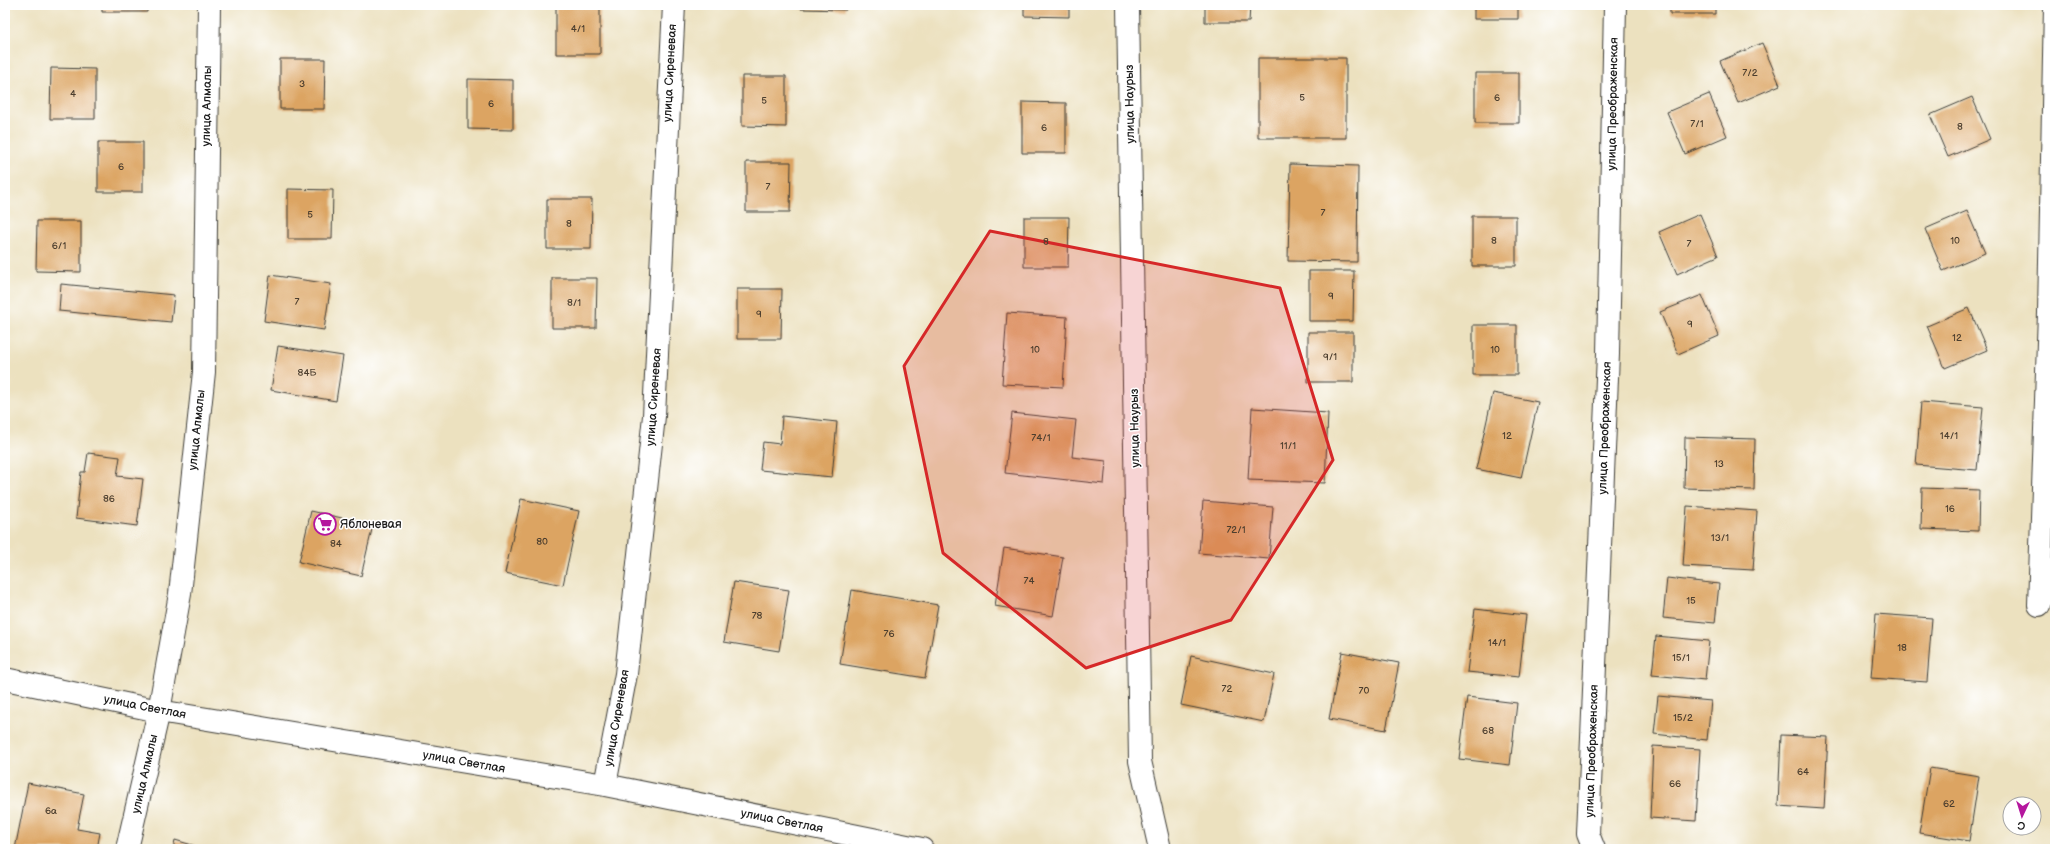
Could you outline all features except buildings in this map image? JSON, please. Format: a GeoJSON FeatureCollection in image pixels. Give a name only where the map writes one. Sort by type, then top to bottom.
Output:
{"type":"FeatureCollection","features":[{"type":"Feature","properties":{"kind":"street","name":"улица Алмалы"},"geometry":{"type":"LineString","coordinates":[[127,849],[159,710],[180,594],[204,372],[209,5]]}},
{"type":"Feature","properties":{"kind":"street","name":"улица Сиреневая"},"geometry":{"type":"LineString","coordinates":[[605,785],[626,674],[654,416],[674,5]]}},
{"type":"Feature","properties":{"kind":"street","name":"улица Наурыз"},"geometry":{"type":"LineString","coordinates":[[1128,5],[1140,761],[1160,849]]}},
{"type":"Feature","properties":{"kind":"street","name":"улица Преображенская"},"geometry":{"type":"LineString","coordinates":[[1594,849],[1588,834],[1608,354],[1615,5]]}},
{"type":"Feature","properties":{"kind":"street"},"geometry":{"type":"LineString","coordinates":[[2039,605],[2052,313],[2055,5]]}},
{"type":"Feature","properties":{"kind":"street","name":"улица Светлая"},"geometry":{"type":"LineString","coordinates":[[5,679],[159,710],[605,785],[922,849]]}},
{"type":"Feature","properties":{"kind":"highlighted area"},"geometry":{"type":"Polygon","coordinates":[[[990,231],[1167,264],[1280,288],[1333,460],[1231,620],[1086,668],[943,553],[904,366],[990,231]]]}},
{"type":"Feature","properties":{"kind":"place","name":"Яблоневая"},"geometry":{"type":"Point","coordinates":[325,524]}}]}
